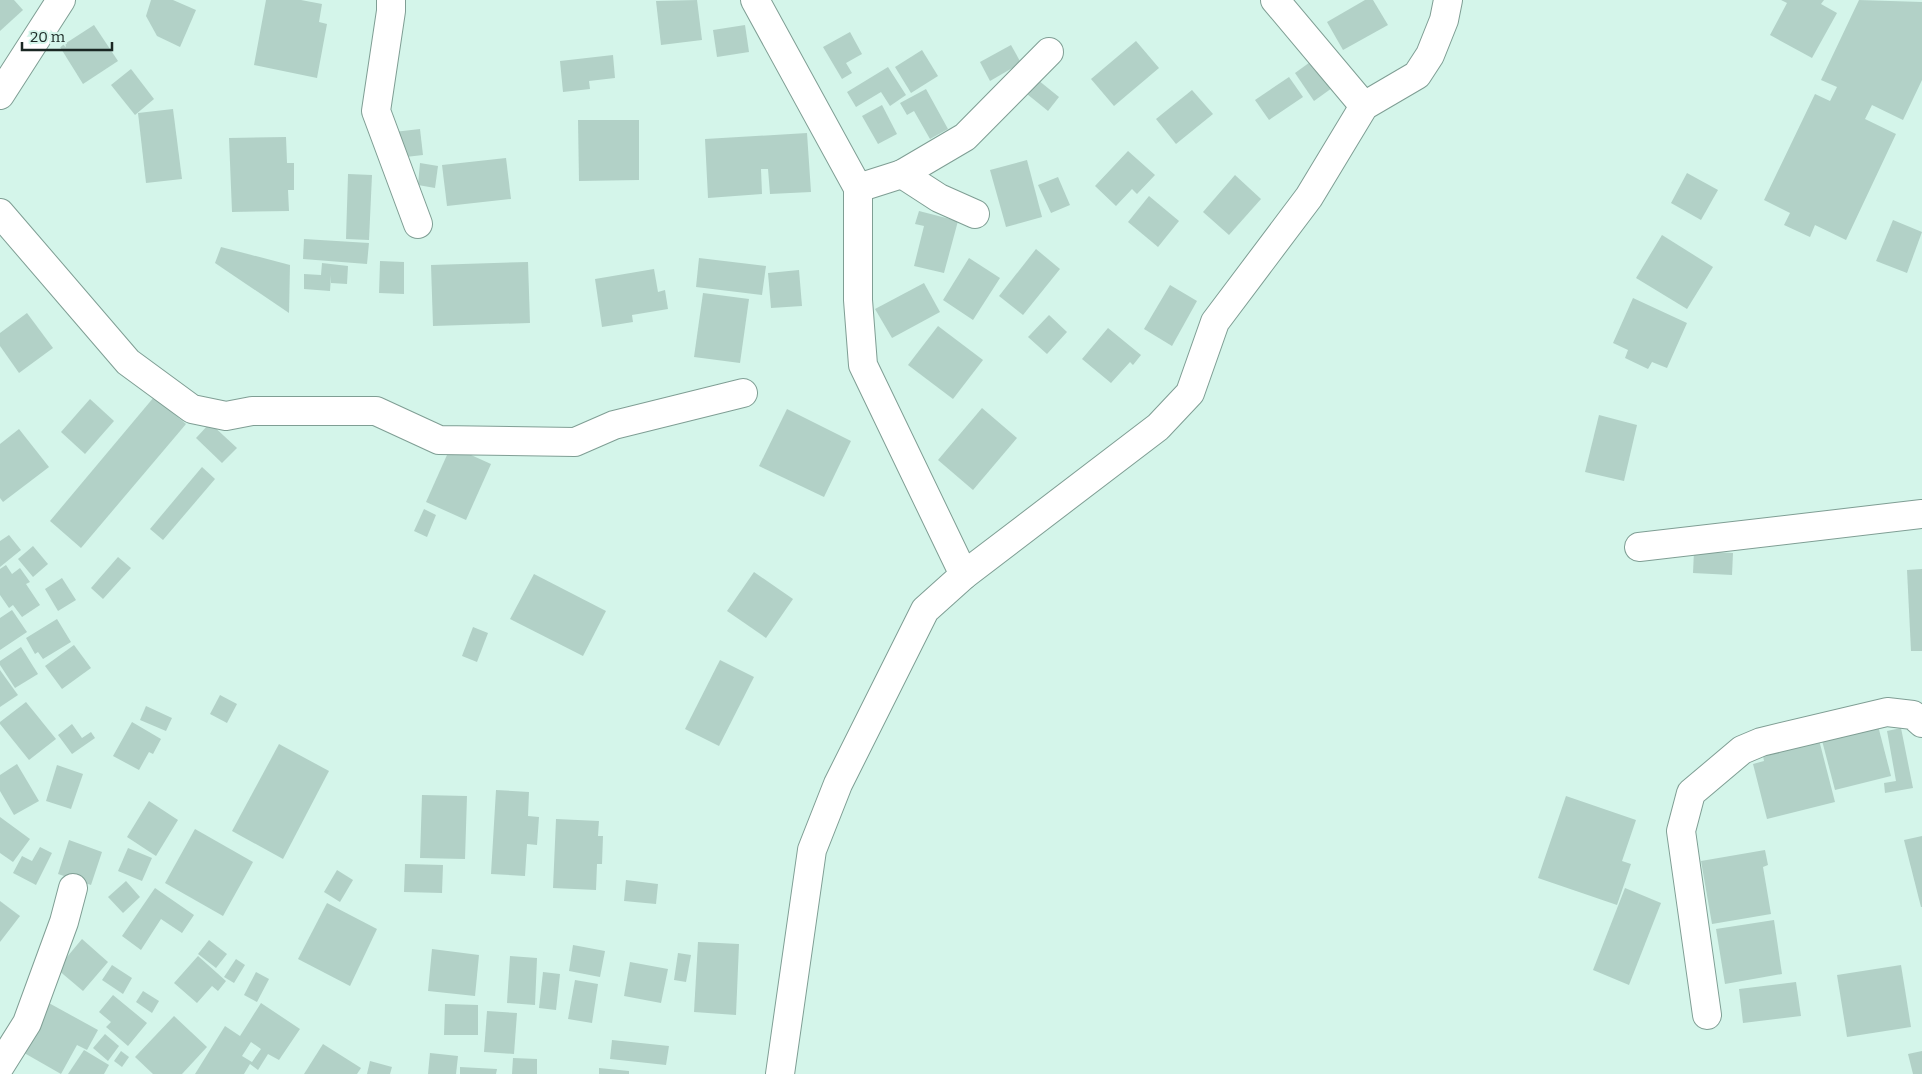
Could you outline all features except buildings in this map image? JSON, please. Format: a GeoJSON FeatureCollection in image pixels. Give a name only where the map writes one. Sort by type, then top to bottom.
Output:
{"type":"FeatureCollection","features":[{"type":"Feature","properties":{"kind":"street"},"geometry":{"type":"LineString","coordinates":[[0,94],[61,0]]}},
{"type":"Feature","properties":{"kind":"street"},"geometry":{"type":"LineString","coordinates":[[391,0],[376,111],[418,224]]}},
{"type":"Feature","properties":{"kind":"street"},"geometry":{"type":"LineString","coordinates":[[755,0],[858,188],[858,300],[863,365],[964,575]]}},
{"type":"Feature","properties":{"kind":"street"},"geometry":{"type":"LineString","coordinates":[[1275,0],[1364,106]]}},
{"type":"Feature","properties":{"kind":"street"},"geometry":{"type":"LineString","coordinates":[[780,1074],[812,850],[838,784],[925,610],[964,575],[1158,427],[1190,393],[1215,322],[1309,197],[1364,106],[1417,76],[1437,38],[1448,0]]}},
{"type":"Feature","properties":{"kind":"street"},"geometry":{"type":"LineString","coordinates":[[858,188],[902,174],[965,137],[1049,52]]}},
{"type":"Feature","properties":{"kind":"street"},"geometry":{"type":"LineString","coordinates":[[902,174],[939,198],[975,214]]}},
{"type":"Feature","properties":{"kind":"street"},"geometry":{"type":"LineString","coordinates":[[0,213],[128,362],[192,409],[226,416],[252,411],[376,412],[439,440],[575,442],[614,425],[743,393]]}},
{"type":"Feature","properties":{"kind":"street"},"geometry":{"type":"LineString","coordinates":[[1639,547],[1922,514]]}},
{"type":"Feature","properties":{"kind":"street"},"geometry":{"type":"LineString","coordinates":[[1707,1015],[1681,831],[1691,793],[1742,750],[1760,742],[1887,712],[1913,715],[1922,723]]}},
{"type":"Feature","properties":{"kind":"street"},"geometry":{"type":"LineString","coordinates":[[0,1066],[26,1023],[64,922],[73,888]]}}]}
